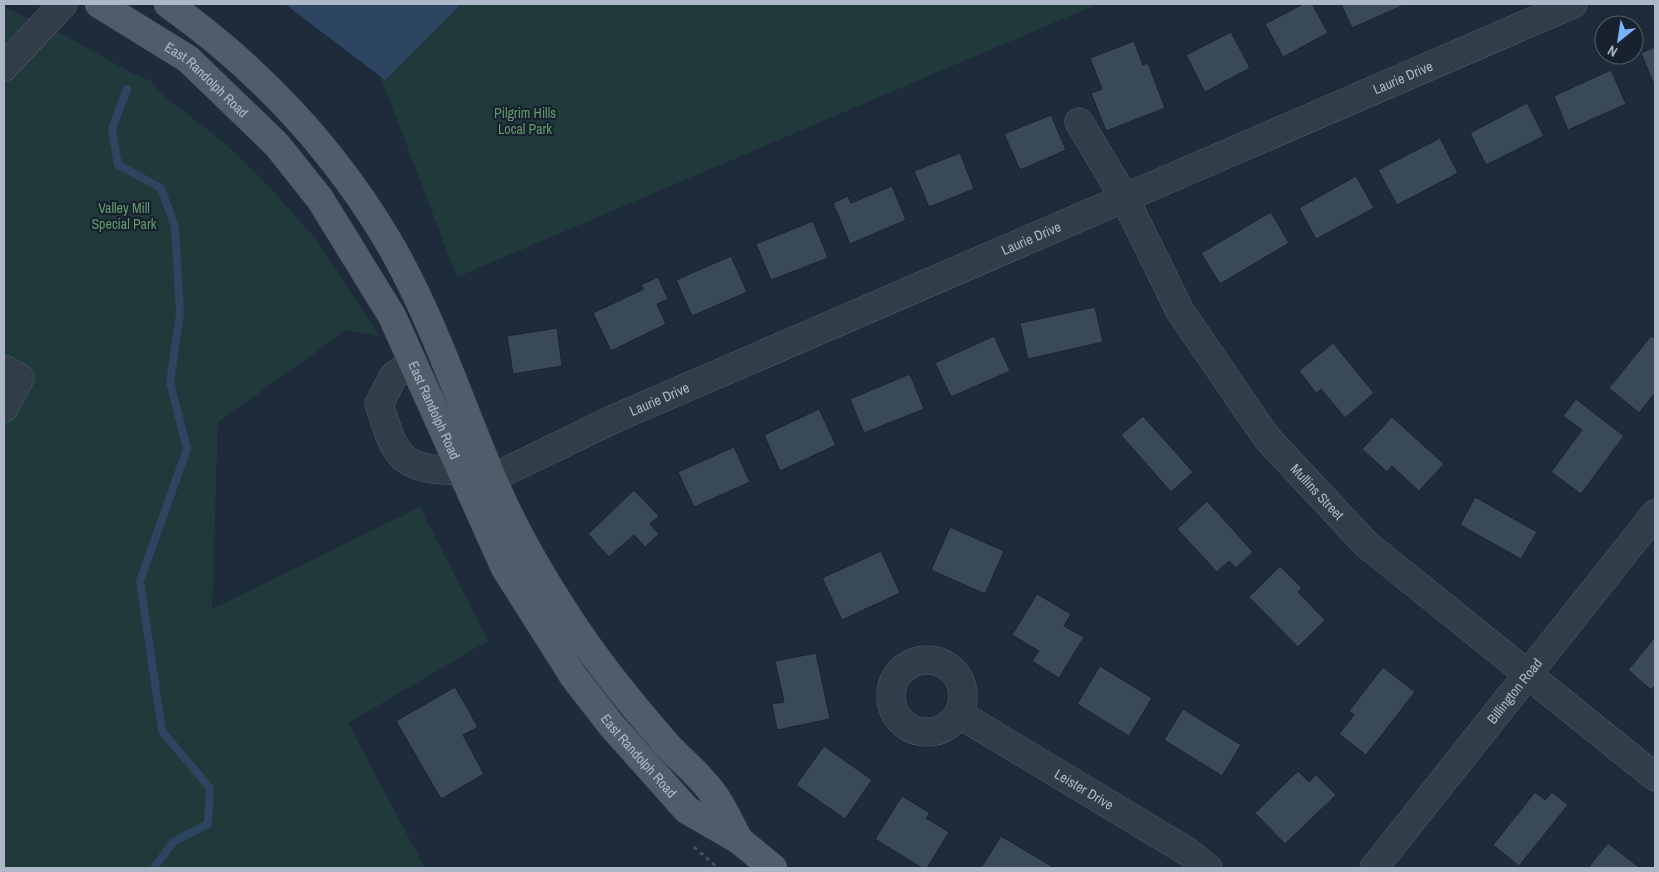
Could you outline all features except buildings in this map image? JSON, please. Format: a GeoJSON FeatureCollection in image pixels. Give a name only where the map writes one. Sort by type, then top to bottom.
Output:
{"type":"FeatureCollection","features":[{"type":"Feature","properties":{"kind":"main road","name":"East Randolph Road"},"geometry":{"type":"LineString","coordinates":[[100,4],[188,59],[277,145],[320,199],[392,316],[505,568],[574,677],[612,726],[687,810],[739,840],[773,868]]}},
{"type":"Feature","properties":{"kind":"main road","name":"East Randolph Road"},"geometry":{"type":"LineString","coordinates":[[168,4],[208,33],[267,85],[338,166],[366,205],[396,255],[418,299],[492,478],[528,547],[570,620],[622,692],[670,748],[713,793],[739,840]]}},
{"type":"Feature","properties":{"kind":"street"},"geometry":{"type":"LineString","coordinates":[[4,68],[63,4]]}},
{"type":"Feature","properties":{"kind":"street","name":"Laurie Drive"},"geometry":{"type":"LineString","coordinates":[[492,478],[616,418],[1572,4]]}},
{"type":"Feature","properties":{"kind":"street","name":"Mullins Street"},"geometry":{"type":"LineString","coordinates":[[1079,122],[1125,199],[1180,311],[1267,438],[1366,544],[1655,777]]}},
{"type":"Feature","properties":{"kind":"street"},"geometry":{"type":"LineString","coordinates":[[412,362],[393,378],[379,404],[391,440],[402,458],[416,465],[435,470],[460,471]]}},
{"type":"Feature","properties":{"kind":"street"},"geometry":{"type":"LineString","coordinates":[[4,369],[20,378],[4,408]]}},
{"type":"Feature","properties":{"kind":"street","name":"Billington Road"},"geometry":{"type":"LineString","coordinates":[[1374,868],[1655,514]]}},
{"type":"Feature","properties":{"kind":"street","name":"Leister Drive"},"geometry":{"type":"LineString","coordinates":[[959,714],[1180,847],[1208,868]]}},
{"type":"Feature","properties":{"kind":"green space","name":"Pilgrim Hills Local Park"},"geometry":{"type":"Polygon","coordinates":[[[291,4],[1098,4],[457,277],[373,57],[291,4]]]}},
{"type":"Feature","properties":{"kind":"green space","name":"Valley Mill Special Park"},"geometry":{"type":"Polygon","coordinates":[[[4,7],[64,35],[130,72],[151,81],[164,96],[222,141],[261,178],[316,239],[380,336],[344,330],[344,332],[218,422],[212,609],[420,507],[488,641],[348,723],[424,866],[422,868],[4,868],[4,7]]]}},
{"type":"Feature","properties":{"kind":"water"},"geometry":{"type":"Polygon","coordinates":[[[285,4],[461,4],[385,80],[285,4]]]}},
{"type":"Feature","properties":{"kind":"waterway"},"geometry":{"type":"LineString","coordinates":[[127,89],[112,129],[118,165],[161,188],[175,227],[180,313],[170,382],[187,449],[140,581],[162,731],[210,788],[208,824],[173,842],[154,868]]}}]}
